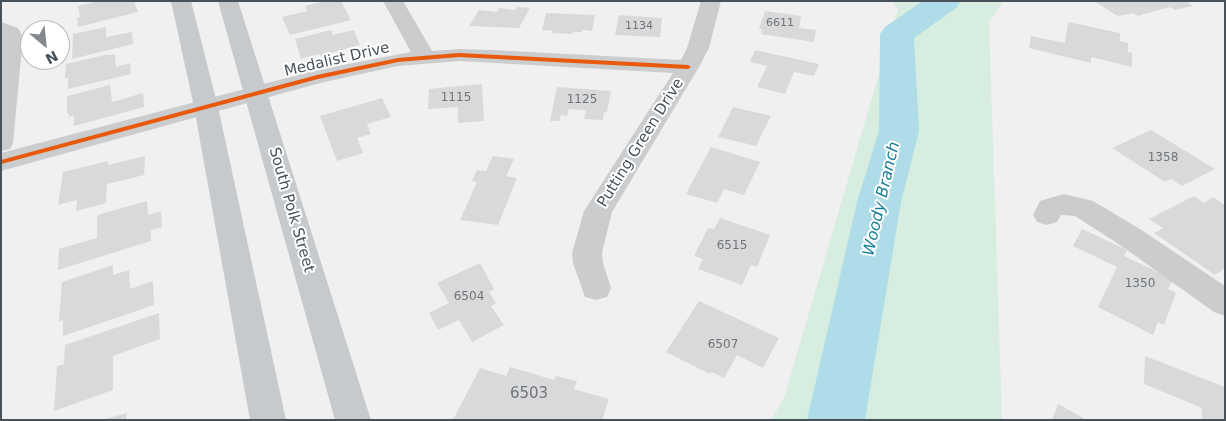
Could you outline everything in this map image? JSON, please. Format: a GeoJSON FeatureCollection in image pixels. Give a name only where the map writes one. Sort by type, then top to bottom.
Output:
{"type":"FeatureCollection","features":[{"type":"Feature","properties":{"kind":"main road"},"geometry":{"type":"LineString","coordinates":[[181,1],[206,107],[268,420]]}},
{"type":"Feature","properties":{"kind":"main road","name":"South Polk Street"},"geometry":{"type":"LineString","coordinates":[[228,1],[353,420]]}},
{"type":"Feature","properties":{"kind":"street"},"geometry":{"type":"LineString","coordinates":[[393,1],[425,58]]}},
{"type":"Feature","properties":{"kind":"street","name":"Putting Green Drive"},"geometry":{"type":"LineString","coordinates":[[596,288],[588,263],[587,253],[598,211],[688,67],[698,48],[712,1]]}},
{"type":"Feature","properties":{"kind":"street"},"geometry":{"type":"LineString","coordinates":[[1,143],[13,37],[11,32],[3,28]]}},
{"type":"Feature","properties":{"kind":"street","name":"Medalist Drive"},"geometry":{"type":"LineString","coordinates":[[1,162],[359,67],[425,58],[494,56],[688,67]]}},
{"type":"Feature","properties":{"kind":"street"},"geometry":{"type":"LineString","coordinates":[[1047,215],[1050,208],[1064,204],[1083,208],[1130,237],[1225,303]]}},
{"type":"Feature","properties":{"kind":"green space"},"geometry":{"type":"Polygon","coordinates":[[[892,1],[1003,1],[989,22],[1002,420],[771,420],[784,398],[898,9],[892,1]]]}},
{"type":"Feature","properties":{"kind":"building"},"geometry":{"type":"Polygon","coordinates":[[[98,1],[134,1],[138,12],[78,27],[77,18],[80,17],[78,6],[98,1]]]}},
{"type":"Feature","properties":{"kind":"building"},"geometry":{"type":"Polygon","coordinates":[[[326,1],[341,1],[351,20],[290,35],[282,17],[307,11],[305,6],[326,1]]]}},
{"type":"Feature","properties":{"kind":"building"},"geometry":{"type":"Polygon","coordinates":[[[1094,1],[1185,1],[1193,6],[1175,10],[1170,7],[1138,16],[1133,13],[1118,16],[1094,1]]]}},
{"type":"Feature","properties":{"kind":"building"},"geometry":{"type":"Polygon","coordinates":[[[517,7],[530,8],[519,28],[469,26],[479,10],[497,12],[499,8],[515,10],[517,7]]]}},
{"type":"Feature","properties":{"kind":"building"},"geometry":{"type":"Polygon","coordinates":[[[765,11],[801,16],[799,28],[816,30],[814,42],[761,34],[762,29],[759,29],[765,11]]]}},
{"type":"Feature","properties":{"kind":"building"},"geometry":{"type":"Polygon","coordinates":[[[546,13],[595,15],[592,31],[582,30],[582,32],[573,32],[572,34],[552,33],[553,31],[542,30],[546,13]]]}},
{"type":"Feature","properties":{"kind":"building"},"geometry":{"type":"Polygon","coordinates":[[[619,15],[662,18],[660,37],[615,35],[619,15]]]}},
{"type":"Feature","properties":{"kind":"building"},"geometry":{"type":"Polygon","coordinates":[[[1068,22],[1120,33],[1120,41],[1128,43],[1128,52],[1132,53],[1132,67],[1091,57],[1091,63],[1029,48],[1031,36],[1065,43],[1068,22]]]}},
{"type":"Feature","properties":{"kind":"building"},"geometry":{"type":"Polygon","coordinates":[[[106,27],[106,37],[132,32],[133,44],[72,59],[73,34],[106,27]]]}},
{"type":"Feature","properties":{"kind":"building"},"geometry":{"type":"Polygon","coordinates":[[[331,30],[333,35],[354,30],[360,45],[301,59],[295,39],[331,30]]]}},
{"type":"Feature","properties":{"kind":"building"},"geometry":{"type":"Polygon","coordinates":[[[755,50],[819,64],[814,76],[794,72],[785,94],[757,87],[767,66],[750,62],[755,50]]]}},
{"type":"Feature","properties":{"kind":"building"},"geometry":{"type":"Polygon","coordinates":[[[115,54],[116,67],[130,63],[131,74],[68,89],[68,78],[65,78],[66,70],[70,70],[70,63],[115,54]]]}},
{"type":"Feature","properties":{"kind":"building"},"geometry":{"type":"Polygon","coordinates":[[[482,84],[484,121],[458,123],[458,107],[428,109],[429,89],[482,84]]]}},
{"type":"Feature","properties":{"kind":"building"},"geometry":{"type":"Polygon","coordinates":[[[110,85],[112,102],[143,93],[144,107],[74,126],[74,115],[69,117],[69,113],[67,114],[67,96],[110,85]]]}},
{"type":"Feature","properties":{"kind":"building"},"geometry":{"type":"Polygon","coordinates":[[[557,87],[611,91],[607,112],[604,112],[603,120],[584,119],[586,110],[569,109],[567,116],[561,115],[559,121],[550,121],[557,87]]]}},
{"type":"Feature","properties":{"kind":"building"},"geometry":{"type":"Polygon","coordinates":[[[382,98],[391,117],[367,124],[371,134],[357,138],[363,153],[337,161],[320,116],[382,98]]]}},
{"type":"Feature","properties":{"kind":"building"},"geometry":{"type":"Polygon","coordinates":[[[733,107],[771,116],[756,146],[718,137],[733,107]]]}},
{"type":"Feature","properties":{"kind":"building"},"geometry":{"type":"Polygon","coordinates":[[[1151,130],[1215,169],[1182,186],[1171,179],[1165,182],[1112,148],[1151,130]]]}},
{"type":"Feature","properties":{"kind":"building"},"geometry":{"type":"Polygon","coordinates":[[[711,147],[760,162],[744,195],[724,189],[717,203],[686,194],[711,147]]]}},
{"type":"Feature","properties":{"kind":"building"},"geometry":{"type":"Polygon","coordinates":[[[145,156],[144,175],[107,184],[106,203],[76,211],[77,200],[58,205],[63,172],[108,161],[108,165],[145,156]]]}},
{"type":"Feature","properties":{"kind":"building"},"geometry":{"type":"Polygon","coordinates":[[[493,156],[514,159],[506,176],[517,178],[498,225],[460,220],[477,182],[472,181],[477,170],[486,171],[493,156]]]}},
{"type":"Feature","properties":{"kind":"building"},"geometry":{"type":"Polygon","coordinates":[[[1194,196],[1204,203],[1213,197],[1225,205],[1225,268],[1215,275],[1154,233],[1163,228],[1149,219],[1194,196]]]}},
{"type":"Feature","properties":{"kind":"building"},"geometry":{"type":"Polygon","coordinates":[[[147,201],[148,215],[161,211],[162,227],[151,230],[151,241],[58,270],[59,249],[97,238],[97,215],[147,201]]]}},
{"type":"Feature","properties":{"kind":"building"},"geometry":{"type":"Polygon","coordinates":[[[720,218],[770,235],[757,267],[751,265],[742,285],[698,269],[703,259],[694,256],[708,228],[714,229],[720,218]]]}},
{"type":"Feature","properties":{"kind":"building"},"geometry":{"type":"Polygon","coordinates":[[[1082,229],[1127,250],[1124,256],[1173,279],[1168,289],[1176,293],[1164,325],[1158,322],[1153,335],[1098,307],[1117,267],[1073,246],[1082,229]]]}},
{"type":"Feature","properties":{"kind":"building"},"geometry":{"type":"Polygon","coordinates":[[[480,263],[494,289],[489,292],[496,303],[491,306],[504,325],[472,342],[459,320],[438,330],[429,313],[449,303],[437,283],[480,263]]]}},
{"type":"Feature","properties":{"kind":"building"},"geometry":{"type":"Polygon","coordinates":[[[113,265],[113,275],[129,270],[130,289],[153,281],[154,305],[63,336],[63,320],[59,322],[62,282],[113,265]]]}},
{"type":"Feature","properties":{"kind":"building"},"geometry":{"type":"Polygon","coordinates":[[[699,301],[779,338],[763,368],[737,355],[724,378],[712,372],[710,374],[666,352],[699,301]]]}},
{"type":"Feature","properties":{"kind":"building"},"geometry":{"type":"Polygon","coordinates":[[[159,313],[160,339],[113,356],[113,390],[54,411],[57,366],[64,364],[65,345],[159,313]]]}},
{"type":"Feature","properties":{"kind":"building"},"geometry":{"type":"Polygon","coordinates":[[[1145,356],[1225,387],[1225,420],[1202,420],[1202,408],[1144,384],[1145,356]]]}},
{"type":"Feature","properties":{"kind":"building"},"geometry":{"type":"Polygon","coordinates":[[[510,367],[554,380],[556,376],[577,381],[574,389],[609,399],[602,420],[453,420],[480,368],[506,376],[510,367]]]}},
{"type":"Feature","properties":{"kind":"building"},"geometry":{"type":"Polygon","coordinates":[[[1058,404],[1087,420],[1052,420],[1058,404]]]}},
{"type":"Feature","properties":{"kind":"building"},"geometry":{"type":"Polygon","coordinates":[[[127,413],[126,420],[105,420],[105,419],[127,413]]]}},
{"type":"Feature","properties":{"kind":"waterway","name":"Woody Branch"},"geometry":{"type":"LineString","coordinates":[[836,420],[879,202],[899,131],[897,34],[945,1]]}},
{"type":"Feature","properties":{"kind":"cycle path"},"geometry":{"type":"LineString","coordinates":[[1,162],[317,77],[398,60],[459,55],[688,67]]}}]}
